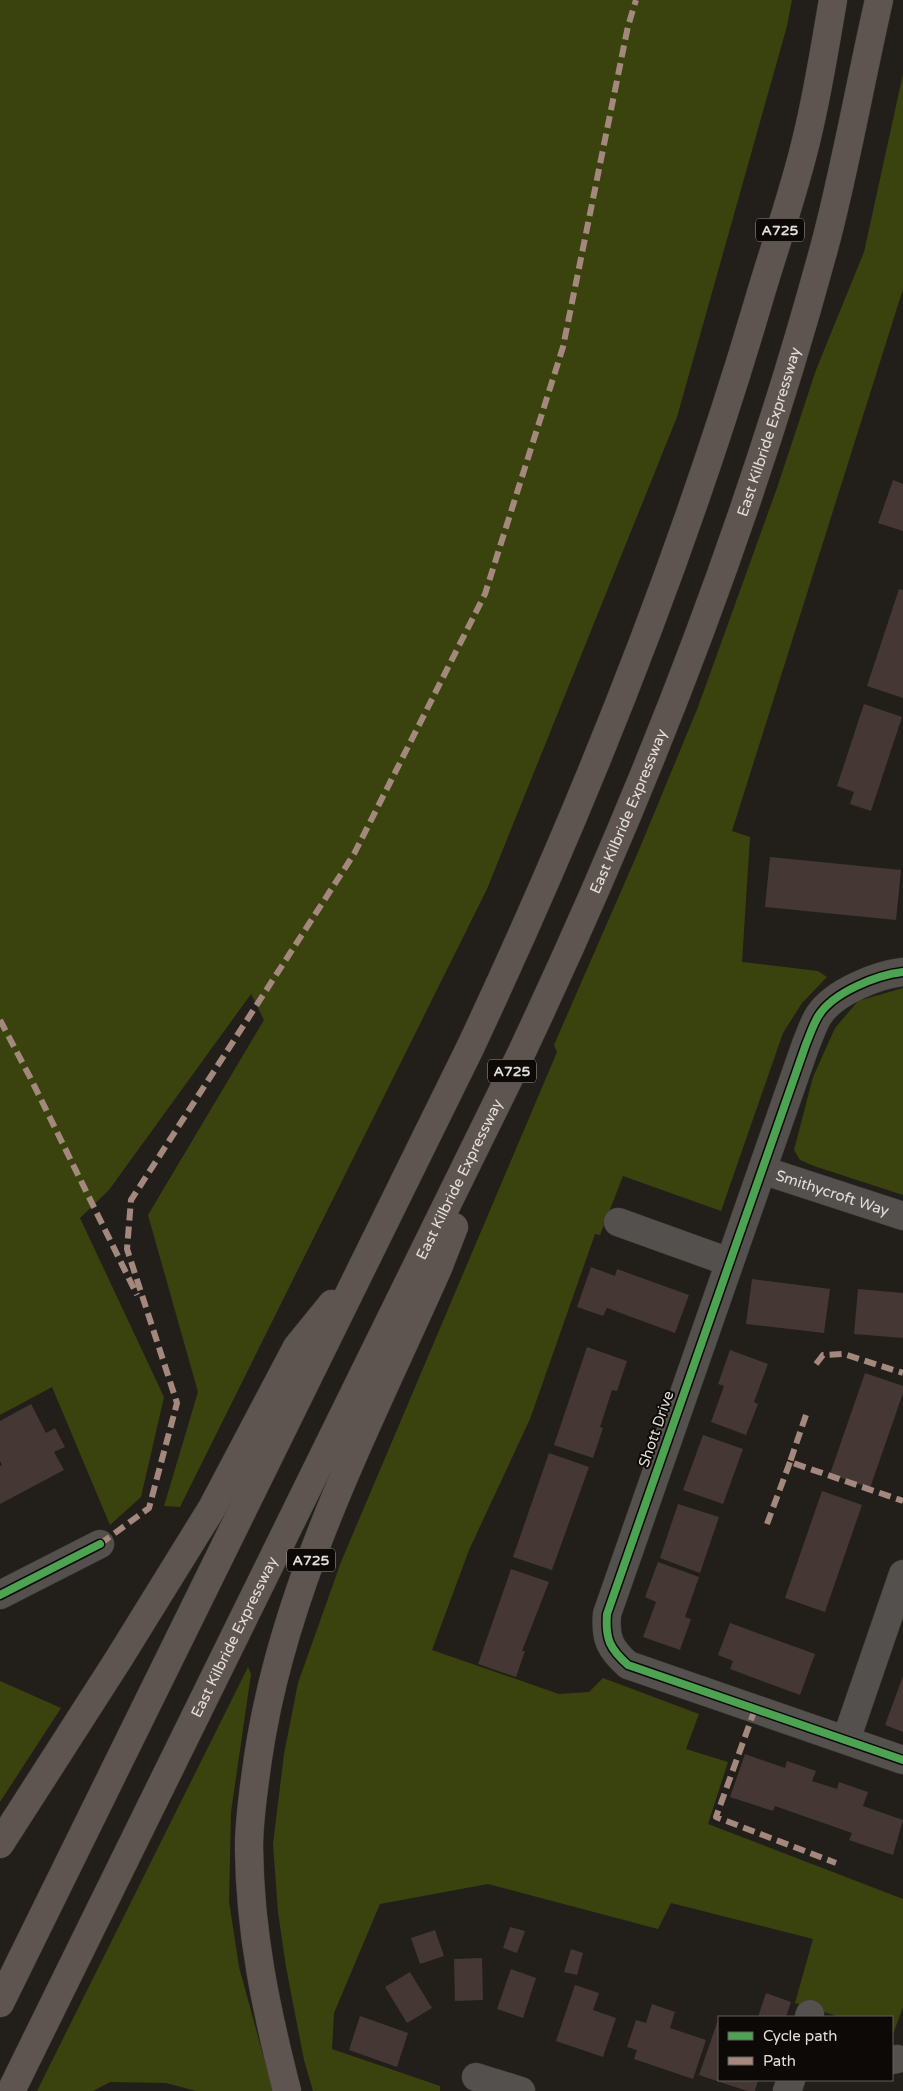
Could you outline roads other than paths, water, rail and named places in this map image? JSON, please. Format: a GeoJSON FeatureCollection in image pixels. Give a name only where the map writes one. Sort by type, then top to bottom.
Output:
{"type":"FeatureCollection","features":[{"type":"Feature","properties":{"kind":"highway","name":"A725"},"geometry":{"type":"LineString","coordinates":[[0,2003],[470,1048],[535,911],[634,672],[707,465],[752,323],[807,138],[833,0]]}},
{"type":"Feature","properties":{"kind":"highway","name":"East Kilbride Expressway"},"geometry":{"type":"LineString","coordinates":[[11,2091],[518,1060],[583,920],[676,697],[722,573],[787,378],[825,244],[879,0]]}},
{"type":"Feature","properties":{"kind":"highway","name":"A725"},"geometry":{"type":"LineString","coordinates":[[287,2091],[271,2029],[257,1958],[249,1846],[253,1788],[261,1736],[277,1658],[318,1541],[438,1268],[518,1060]]}},
{"type":"Feature","properties":{"kind":"highway","name":"A725"},"geometry":{"type":"LineString","coordinates":[[0,1844],[118,1660],[207,1516],[297,1347],[364,1263]]}},
{"type":"Feature","properties":{"kind":"street","name":"Shott Drive"},"geometry":{"type":"LineString","coordinates":[[903,972],[890,973],[845,991],[819,1014],[806,1044],[610,1605],[605,1632],[614,1652],[628,1665],[903,1760]]}},
{"type":"Feature","properties":{"kind":"street","name":"Smithycroft Way"},"geometry":{"type":"LineString","coordinates":[[762,1170],[903,1216]]}},
{"type":"Feature","properties":{"kind":"street"},"geometry":{"type":"LineString","coordinates":[[618,1222],[729,1262]]}},
{"type":"Feature","properties":{"kind":"street"},"geometry":{"type":"LineString","coordinates":[[0,1595],[100,1544]]}},
{"type":"Feature","properties":{"kind":"street"},"geometry":{"type":"LineString","coordinates":[[846,1740],[903,1574]]}},
{"type":"Feature","properties":{"kind":"street"},"geometry":{"type":"LineString","coordinates":[[476,2077],[521,2091]]}}]}
